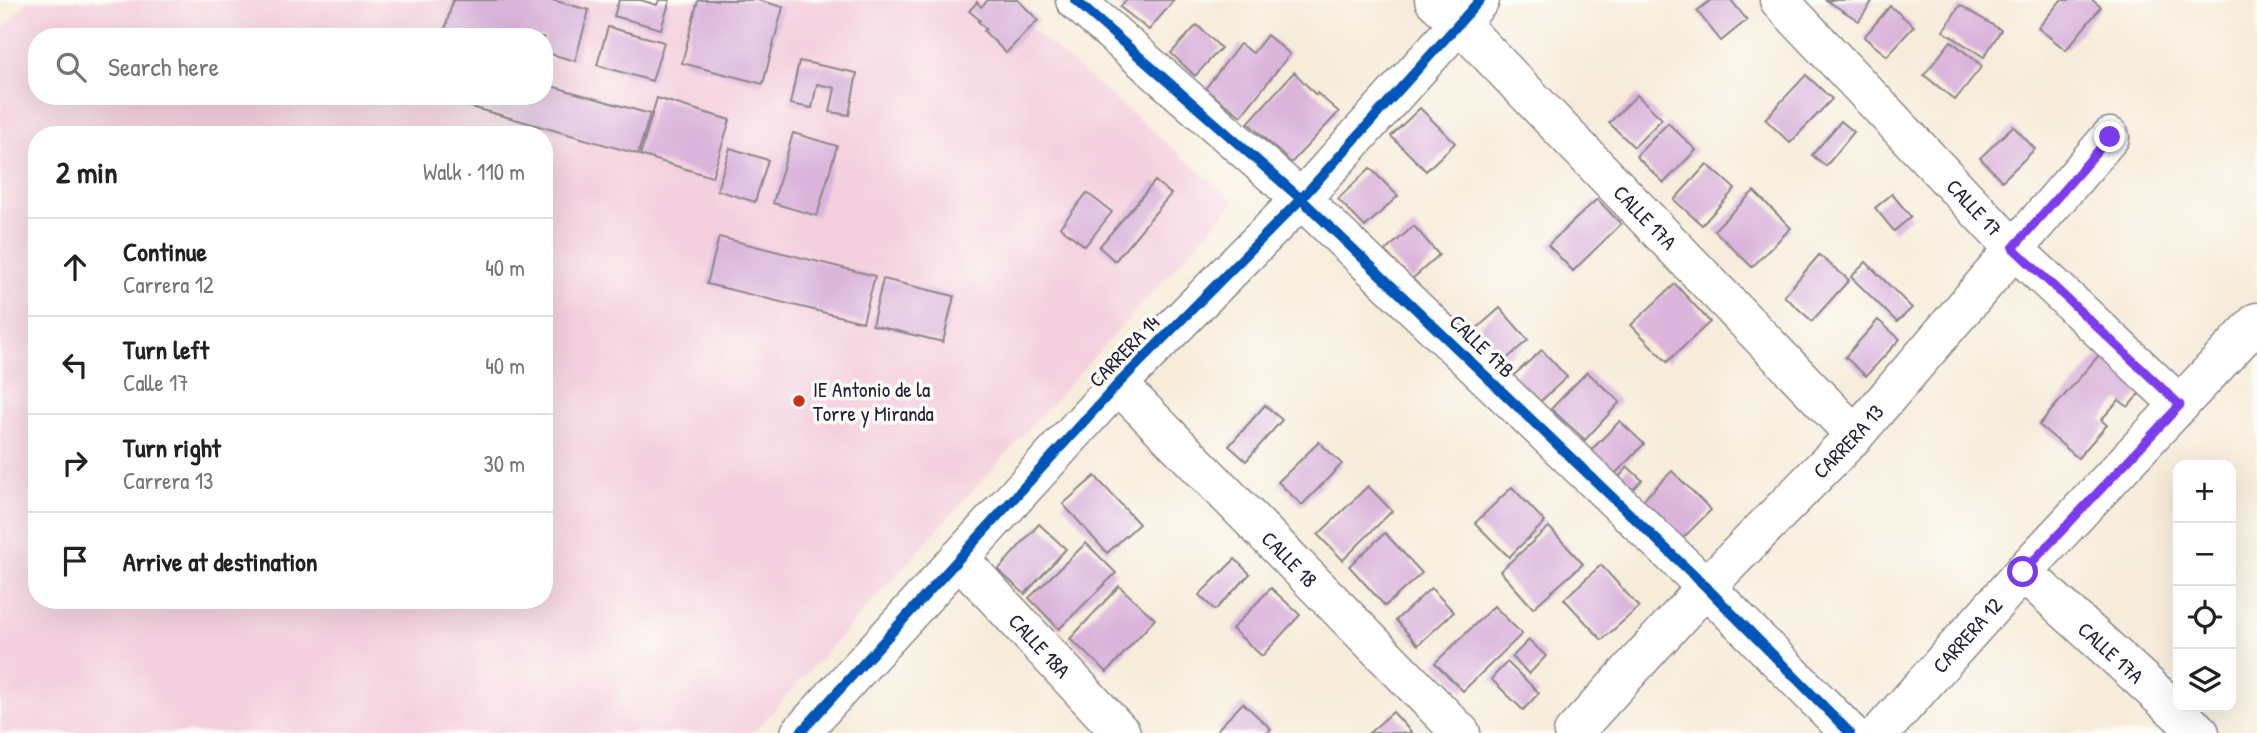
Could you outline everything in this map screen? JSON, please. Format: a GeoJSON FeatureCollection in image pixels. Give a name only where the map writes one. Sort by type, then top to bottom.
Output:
{"type":"FeatureCollection","features":[{"type":"Feature","properties":{"kind":"street","name":"CALLE 17B"},"geometry":{"type":"LineString","coordinates":[[1075,0],[1301,199],[1706,587],[1850,733]]}},
{"type":"Feature","properties":{"kind":"street","name":"CALLE 17"},"geometry":{"type":"LineString","coordinates":[[1779,0],[2013,248],[2180,405]]}},
{"type":"Feature","properties":{"kind":"street","name":"CARRERA 14"},"geometry":{"type":"LineString","coordinates":[[800,733],[1118,384],[1301,199],[1458,8]]}},
{"type":"Feature","properties":{"kind":"street","name":"CALLE 17A"},"geometry":{"type":"LineString","coordinates":[[1458,8],[1855,435]]}},
{"type":"Feature","properties":{"kind":"street","name":"CARRERA 13"},"geometry":{"type":"LineString","coordinates":[[1573,733],[1706,587],[1855,435],[2110,137]]}},
{"type":"Feature","properties":{"kind":"street","name":"CARRERA 12"},"geometry":{"type":"LineString","coordinates":[[1880,733],[2023,572],[2257,322]]}},
{"type":"Feature","properties":{"kind":"street","name":"CALLE 18"},"geometry":{"type":"LineString","coordinates":[[1118,384],[1461,733]]}},
{"type":"Feature","properties":{"kind":"street","name":"CALLE 18A"},"geometry":{"type":"LineString","coordinates":[[959,558],[1121,733]]}},
{"type":"Feature","properties":{"kind":"street","name":"CALLE 17A"},"geometry":{"type":"LineString","coordinates":[[2023,572],[2200,733]]}},
{"type":"Feature","properties":{"kind":"shaded area","name":"IE Antonio de la Torre y Miranda"},"geometry":{"type":"Polygon","coordinates":[[[29,0],[997,0],[1235,201],[753,733],[0,733],[0,32],[29,0]]]}},
{"type":"Feature","properties":{"kind":"building"},"geometry":{"type":"Polygon","coordinates":[[[453,0],[552,0],[589,10],[575,61],[553,55],[553,28],[445,28],[453,0]]]}},
{"type":"Feature","properties":{"kind":"building"},"geometry":{"type":"Polygon","coordinates":[[[619,0],[640,0],[657,5],[659,0],[670,0],[661,29],[614,16],[619,0]]]}},
{"type":"Feature","properties":{"kind":"building"},"geometry":{"type":"Polygon","coordinates":[[[698,0],[757,0],[783,7],[763,84],[682,63],[698,0]]]}},
{"type":"Feature","properties":{"kind":"building"},"geometry":{"type":"Polygon","coordinates":[[[988,0],[1018,0],[1038,20],[1006,53],[984,31],[986,29],[978,21],[980,20],[969,11],[977,2],[981,7],[988,0]]]}},
{"type":"Feature","properties":{"kind":"building"},"geometry":{"type":"Polygon","coordinates":[[[1126,0],[1174,0],[1149,30],[1120,7],[1126,0]]]}},
{"type":"Feature","properties":{"kind":"building"},"geometry":{"type":"Polygon","coordinates":[[[1711,0],[1731,0],[1747,20],[1721,41],[1697,11],[1711,0]]]}},
{"type":"Feature","properties":{"kind":"building"},"geometry":{"type":"Polygon","coordinates":[[[1826,0],[1873,0],[1859,21],[1826,0]]]}},
{"type":"Feature","properties":{"kind":"building"},"geometry":{"type":"Polygon","coordinates":[[[2061,0],[2092,0],[2101,7],[2066,50],[2038,28],[2061,0]]]}},
{"type":"Feature","properties":{"kind":"building"},"geometry":{"type":"Polygon","coordinates":[[[1960,5],[2001,30],[1984,57],[1943,31],[1960,5]]]}},
{"type":"Feature","properties":{"kind":"building"},"geometry":{"type":"Polygon","coordinates":[[[1890,6],[1914,26],[1887,56],[1864,37],[1890,6]]]}},
{"type":"Feature","properties":{"kind":"building"},"geometry":{"type":"Polygon","coordinates":[[[1197,25],[1221,48],[1195,76],[1171,53],[1197,25]]]}},
{"type":"Feature","properties":{"kind":"building"},"geometry":{"type":"Polygon","coordinates":[[[608,27],[664,42],[652,81],[597,65],[608,27]]]}},
{"type":"Feature","properties":{"kind":"building"},"geometry":{"type":"Polygon","coordinates":[[[1267,35],[1290,54],[1241,116],[1205,89],[1240,44],[1253,53],[1267,35]]]}},
{"type":"Feature","properties":{"kind":"building"},"geometry":{"type":"Polygon","coordinates":[[[1951,41],[1982,66],[1955,100],[1924,75],[1951,41]]]}},
{"type":"Feature","properties":{"kind":"building"},"geometry":{"type":"Polygon","coordinates":[[[799,61],[857,73],[849,115],[830,112],[835,88],[817,84],[812,108],[790,104],[799,61]]]}},
{"type":"Feature","properties":{"kind":"building"},"geometry":{"type":"Polygon","coordinates":[[[1294,72],[1316,95],[1317,93],[1339,112],[1291,163],[1248,123],[1294,72]]]}},
{"type":"Feature","properties":{"kind":"building"},"geometry":{"type":"Polygon","coordinates":[[[1806,75],[1832,99],[1790,143],[1765,119],[1806,75]]]}},
{"type":"Feature","properties":{"kind":"building"},"geometry":{"type":"Polygon","coordinates":[[[553,87],[650,114],[638,154],[553,130],[553,126],[539,126],[464,105],[553,105],[553,87]]]}},
{"type":"Feature","properties":{"kind":"building"},"geometry":{"type":"Polygon","coordinates":[[[1637,95],[1662,119],[1634,147],[1609,123],[1637,95]]]}},
{"type":"Feature","properties":{"kind":"building"},"geometry":{"type":"Polygon","coordinates":[[[657,98],[730,120],[712,177],[640,155],[657,98]]]}},
{"type":"Feature","properties":{"kind":"building"},"geometry":{"type":"Polygon","coordinates":[[[1420,108],[1455,143],[1426,171],[1391,136],[1420,108]]]}},
{"type":"Feature","properties":{"kind":"building"},"geometry":{"type":"Polygon","coordinates":[[[1841,121],[1854,132],[1826,166],[1812,155],[1841,121]]]}},
{"type":"Feature","properties":{"kind":"building"},"geometry":{"type":"Polygon","coordinates":[[[1668,123],[1696,150],[1664,183],[1636,156],[1668,123]]]}},
{"type":"Feature","properties":{"kind":"building"},"geometry":{"type":"Polygon","coordinates":[[[2013,126],[2035,149],[2002,181],[1980,158],[2013,126]]]}},
{"type":"Feature","properties":{"kind":"building"},"geometry":{"type":"Polygon","coordinates":[[[793,133],[837,146],[817,216],[773,203],[793,133]]]}},
{"type":"Feature","properties":{"kind":"building"},"geometry":{"type":"Polygon","coordinates":[[[730,148],[768,160],[755,202],[717,190],[730,148]]]}},
{"type":"Feature","properties":{"kind":"building"},"geometry":{"type":"Polygon","coordinates":[[[1707,164],[1735,189],[1702,225],[1674,200],[1707,164]]]}},
{"type":"Feature","properties":{"kind":"building"},"geometry":{"type":"Polygon","coordinates":[[[1370,168],[1398,196],[1365,227],[1338,199],[1370,168]]]}},
{"type":"Feature","properties":{"kind":"building"},"geometry":{"type":"Polygon","coordinates":[[[1155,181],[1171,194],[1115,261],[1099,247],[1155,181]]]}},
{"type":"Feature","properties":{"kind":"building"},"geometry":{"type":"Polygon","coordinates":[[[1754,191],[1791,228],[1752,267],[1714,230],[1754,191]]]}},
{"type":"Feature","properties":{"kind":"building"},"geometry":{"type":"Polygon","coordinates":[[[1087,193],[1112,212],[1085,246],[1060,227],[1087,193]]]}},
{"type":"Feature","properties":{"kind":"building"},"geometry":{"type":"Polygon","coordinates":[[[1892,194],[1911,217],[1894,231],[1875,208],[1892,194]]]}},
{"type":"Feature","properties":{"kind":"building"},"geometry":{"type":"Polygon","coordinates":[[[1597,199],[1621,224],[1573,271],[1548,245],[1597,199]]]}},
{"type":"Feature","properties":{"kind":"building"},"geometry":{"type":"Polygon","coordinates":[[[1414,226],[1439,255],[1411,280],[1385,251],[1414,226]]]}},
{"type":"Feature","properties":{"kind":"building"},"geometry":{"type":"Polygon","coordinates":[[[719,237],[875,276],[863,322],[707,284],[719,237]]]}},
{"type":"Feature","properties":{"kind":"building"},"geometry":{"type":"Polygon","coordinates":[[[1819,255],[1849,280],[1812,321],[1784,296],[1819,255]]]}},
{"type":"Feature","properties":{"kind":"building"},"geometry":{"type":"Polygon","coordinates":[[[1866,262],[1912,308],[1897,322],[1851,277],[1866,262]]]}},
{"type":"Feature","properties":{"kind":"building"},"geometry":{"type":"Polygon","coordinates":[[[883,279],[954,296],[943,342],[872,325],[883,279]]]}},
{"type":"Feature","properties":{"kind":"building"},"geometry":{"type":"Polygon","coordinates":[[[1675,284],[1710,322],[1667,362],[1631,325],[1675,284]]]}},
{"type":"Feature","properties":{"kind":"building"},"geometry":{"type":"Polygon","coordinates":[[[1500,308],[1528,340],[1495,369],[1467,337],[1500,308]]]}},
{"type":"Feature","properties":{"kind":"building"},"geometry":{"type":"Polygon","coordinates":[[[1878,320],[1900,339],[1866,376],[1845,357],[1878,320]]]}},
{"type":"Feature","properties":{"kind":"building"},"geometry":{"type":"Polygon","coordinates":[[[1542,350],[1567,377],[1531,410],[1506,382],[1542,350]]]}},
{"type":"Feature","properties":{"kind":"building"},"geometry":{"type":"Polygon","coordinates":[[[2099,355],[2141,392],[2128,407],[2119,400],[2101,420],[2107,425],[2078,458],[2039,425],[2099,355]]]}},
{"type":"Feature","properties":{"kind":"building"},"geometry":{"type":"Polygon","coordinates":[[[1587,372],[1620,402],[1585,440],[1551,409],[1587,372]]]}},
{"type":"Feature","properties":{"kind":"building"},"geometry":{"type":"Polygon","coordinates":[[[1265,405],[1282,420],[1246,461],[1229,446],[1265,405]]]}},
{"type":"Feature","properties":{"kind":"building"},"geometry":{"type":"Polygon","coordinates":[[[1620,421],[1644,444],[1607,482],[1583,458],[1620,421]]]}},
{"type":"Feature","properties":{"kind":"building"},"geometry":{"type":"Polygon","coordinates":[[[1319,442],[1342,464],[1302,505],[1278,482],[1319,442]]]}},
{"type":"Feature","properties":{"kind":"building"},"geometry":{"type":"Polygon","coordinates":[[[1628,467],[1642,480],[1625,498],[1611,486],[1628,467]]]}},
{"type":"Feature","properties":{"kind":"building"},"geometry":{"type":"Polygon","coordinates":[[[1672,471],[1711,510],[1674,547],[1635,508],[1672,471]]]}},
{"type":"Feature","properties":{"kind":"building"},"geometry":{"type":"Polygon","coordinates":[[[1095,476],[1139,524],[1107,553],[1063,504],[1095,476]]]}},
{"type":"Feature","properties":{"kind":"building"},"geometry":{"type":"Polygon","coordinates":[[[1368,486],[1392,511],[1343,560],[1318,535],[1368,486]]]}},
{"type":"Feature","properties":{"kind":"building"},"geometry":{"type":"Polygon","coordinates":[[[1512,487],[1545,522],[1509,557],[1475,523],[1512,487]]]}},
{"type":"Feature","properties":{"kind":"building"},"geometry":{"type":"Polygon","coordinates":[[[1039,524],[1066,549],[1025,594],[998,570],[1039,524]]]}},
{"type":"Feature","properties":{"kind":"building"},"geometry":{"type":"Polygon","coordinates":[[[1549,527],[1583,564],[1533,608],[1500,571],[1549,527]]]}},
{"type":"Feature","properties":{"kind":"building"},"geometry":{"type":"Polygon","coordinates":[[[1385,533],[1422,573],[1385,606],[1349,566],[1385,533]]]}},
{"type":"Feature","properties":{"kind":"building"},"geometry":{"type":"Polygon","coordinates":[[[1086,543],[1116,573],[1059,629],[1029,598],[1086,543]]]}},
{"type":"Feature","properties":{"kind":"building"},"geometry":{"type":"Polygon","coordinates":[[[1235,559],[1250,574],[1215,610],[1199,595],[1235,559]]]}},
{"type":"Feature","properties":{"kind":"building"},"geometry":{"type":"Polygon","coordinates":[[[1601,565],[1639,607],[1602,640],[1564,599],[1601,565]]]}},
{"type":"Feature","properties":{"kind":"building"},"geometry":{"type":"Polygon","coordinates":[[[1119,586],[1155,619],[1107,672],[1070,639],[1119,586]]]}},
{"type":"Feature","properties":{"kind":"building"},"geometry":{"type":"Polygon","coordinates":[[[1271,588],[1300,615],[1262,656],[1232,629],[1271,588]]]}},
{"type":"Feature","properties":{"kind":"building"},"geometry":{"type":"Polygon","coordinates":[[[1431,588],[1454,612],[1418,645],[1396,620],[1431,588]]]}},
{"type":"Feature","properties":{"kind":"building"},"geometry":{"type":"Polygon","coordinates":[[[1494,606],[1522,634],[1463,691],[1435,663],[1494,606]]]}},
{"type":"Feature","properties":{"kind":"building"},"geometry":{"type":"Polygon","coordinates":[[[1529,640],[1546,656],[1529,674],[1512,657],[1529,640]]]}},
{"type":"Feature","properties":{"kind":"building"},"geometry":{"type":"Polygon","coordinates":[[[1507,662],[1539,693],[1523,710],[1491,679],[1507,662]]]}},
{"type":"Feature","properties":{"kind":"building"},"geometry":{"type":"Polygon","coordinates":[[[1243,703],[1271,729],[1267,733],[1221,733],[1217,730],[1243,703]]]}},
{"type":"Feature","properties":{"kind":"building"},"geometry":{"type":"Polygon","coordinates":[[[1393,712],[1412,733],[1369,733],[1393,712]]]}},
{"type":"Feature","properties":{"kind":"cycle path"},"geometry":{"type":"LineString","coordinates":[[1075,0],[1301,199],[1706,587],[1850,733]]}},
{"type":"Feature","properties":{"kind":"cycle path"},"geometry":{"type":"LineString","coordinates":[[800,733],[1118,384],[1301,199],[1480,0]]}},
{"type":"Feature","properties":{"kind":"place","name":"IE Antonio de la Torre y Miranda"},"geometry":{"type":"Point","coordinates":[799,401]}},
{"type":"Feature","properties":{"kind":"route"},"geometry":{"type":"LineString","coordinates":[[2023,572],[2180,405],[2013,248],[2110,137]]}}]}
